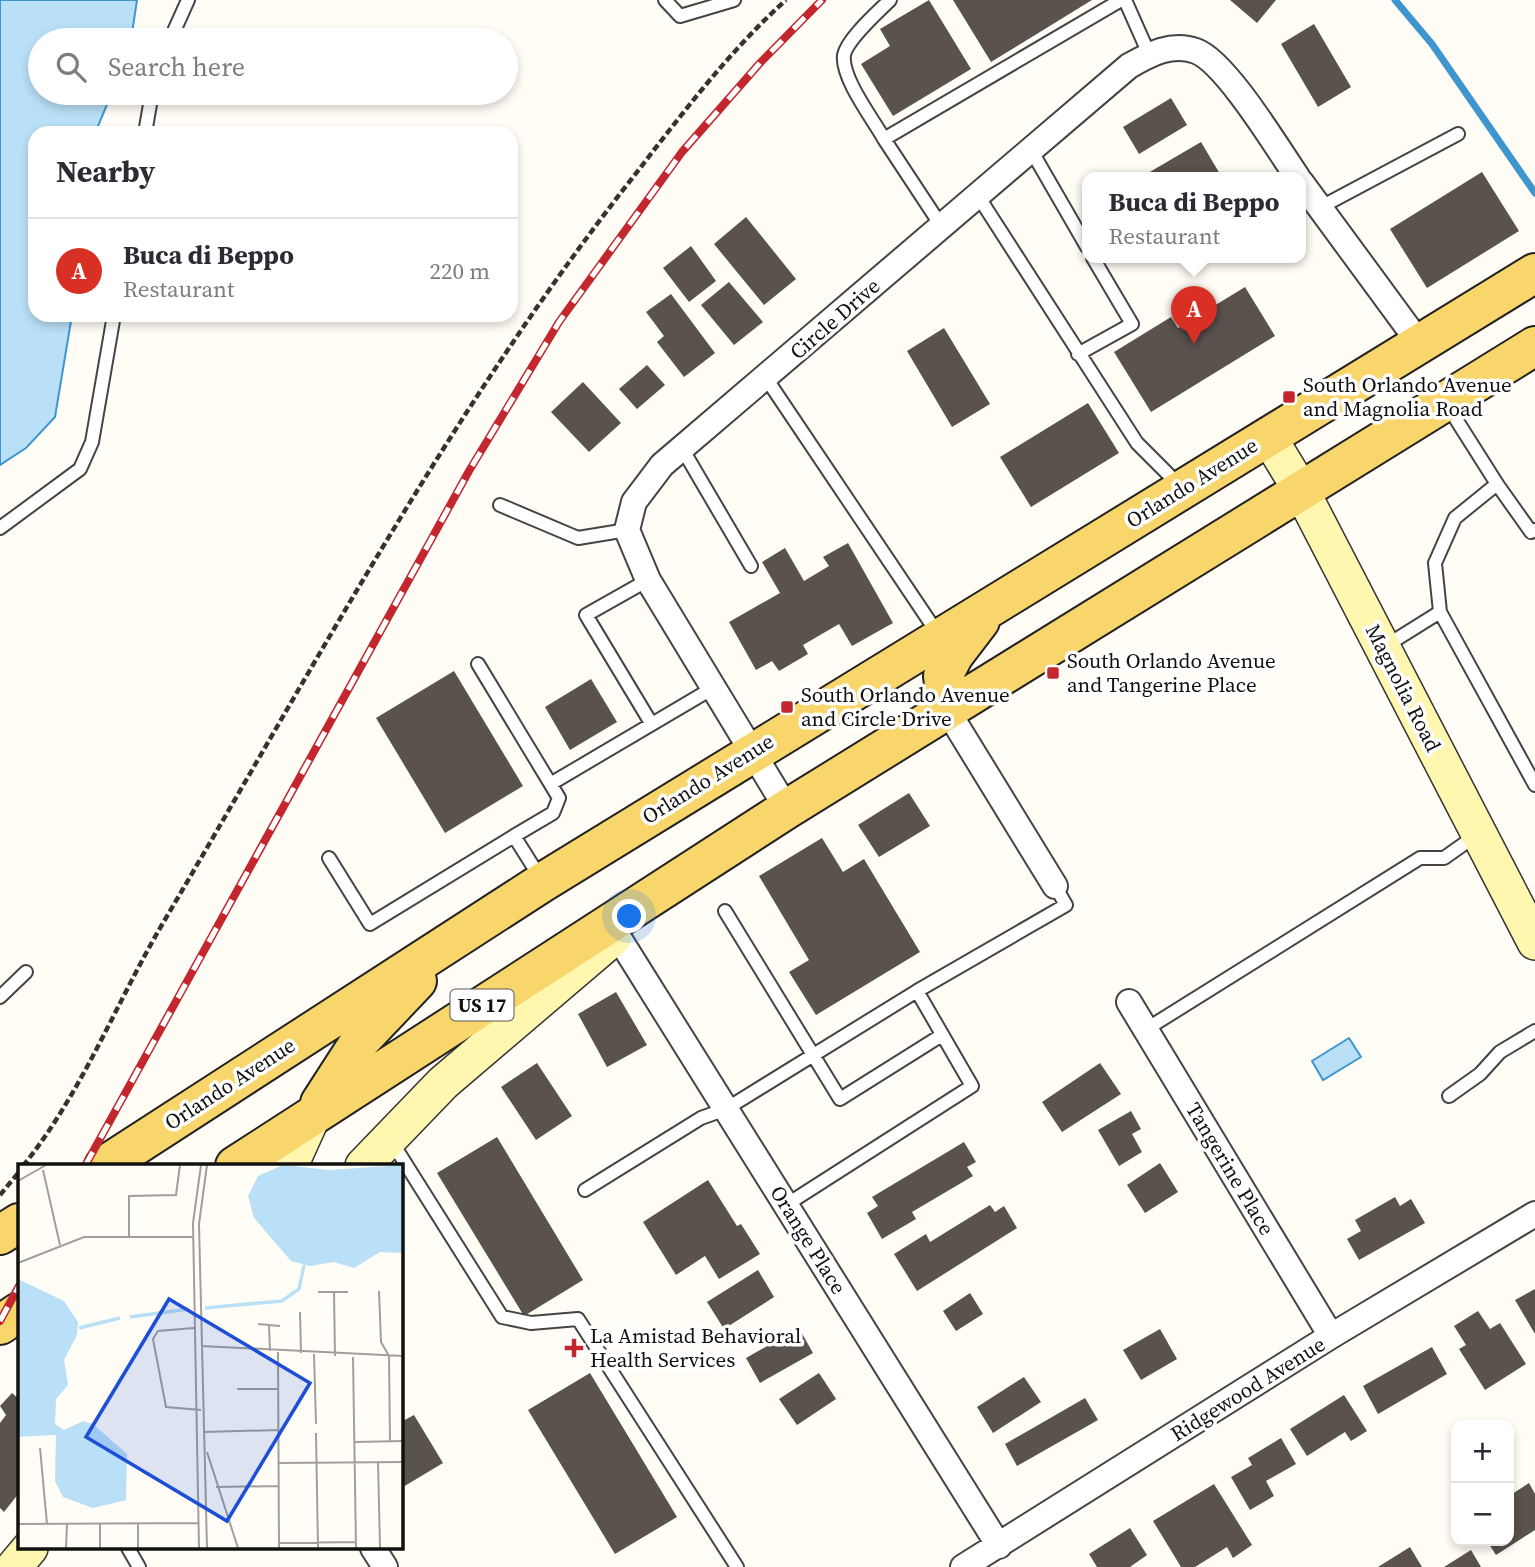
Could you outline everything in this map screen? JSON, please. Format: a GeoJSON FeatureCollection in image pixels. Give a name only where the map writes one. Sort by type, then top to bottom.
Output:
{"type":"FeatureCollection","features":[{"type":"Feature","properties":{"kind":"main road","name":"Orlando Avenue"},"geometry":{"type":"LineString","coordinates":[[107,1164],[543,882],[1535,273]]}},
{"type":"Feature","properties":{"kind":"main road","name":"US 17"},"geometry":{"type":"LineString","coordinates":[[238,1164],[787,809],[1535,345]]}},
{"type":"Feature","properties":{"kind":"main road"},"geometry":{"type":"LineString","coordinates":[[947,710],[943,676],[954,654],[993,606]]}},
{"type":"Feature","properties":{"kind":"main road"},"geometry":{"type":"LineString","coordinates":[[314,1113],[360,1041],[474,926]]}},
{"type":"Feature","properties":{"kind":"main road"},"geometry":{"type":"LineString","coordinates":[[0,1236],[18,1224]]}},
{"type":"Feature","properties":{"kind":"main road"},"geometry":{"type":"LineString","coordinates":[[0,1325],[18,1313]]}},
{"type":"Feature","properties":{"kind":"street","name":"Circle Drive"},"geometry":{"type":"LineString","coordinates":[[627,530],[634,502],[662,465],[683,450],[1129,66],[1149,54],[1169,48],[1196,51],[1216,64],[1293,172]]}},
{"type":"Feature","properties":{"kind":"street","name":"Circle Drive"},"geometry":{"type":"LineString","coordinates":[[1306,190],[1420,344]]}},
{"type":"Feature","properties":{"kind":"street","name":"Magnolia Road"},"geometry":{"type":"LineString","coordinates":[[1268,436],[1302,492],[1535,942]]}},
{"type":"Feature","properties":{"kind":"street"},"geometry":{"type":"LineString","coordinates":[[627,530],[648,580],[787,809]]}},
{"type":"Feature","properties":{"kind":"street"},"geometry":{"type":"LineString","coordinates":[[947,710],[1055,886]]}},
{"type":"Feature","properties":{"kind":"street"},"geometry":{"type":"LineString","coordinates":[[364,1164],[488,1042],[688,872]]}},
{"type":"Feature","properties":{"kind":"street","name":"Orange Place"},"geometry":{"type":"LineString","coordinates":[[617,935],[999,1546]]}},
{"type":"Feature","properties":{"kind":"street","name":"Tangerine Place"},"geometry":{"type":"LineString","coordinates":[[1129,1002],[1331,1336]]}},
{"type":"Feature","properties":{"kind":"street"},"geometry":{"type":"LineString","coordinates":[[291,1164],[314,1113]]}},
{"type":"Feature","properties":{"kind":"street","name":"Ridgewood Avenue"},"geometry":{"type":"LineString","coordinates":[[963,1567],[1331,1336],[1535,1214]]}},
{"type":"Feature","properties":{"kind":"street"},"geometry":{"type":"LineString","coordinates":[[14,1567],[28,1550]]}},
{"type":"Feature","properties":{"kind":"street"},"geometry":{"type":"LineString","coordinates":[[374,1550],[385,1567]]}},
{"type":"Feature","properties":{"kind":"lane"},"geometry":{"type":"LineString","coordinates":[[175,28],[188,0]]}},
{"type":"Feature","properties":{"kind":"lane"},"geometry":{"type":"LineString","coordinates":[[665,0],[680,16],[734,0]]}},
{"type":"Feature","properties":{"kind":"lane"},"geometry":{"type":"LineString","coordinates":[[890,0],[858,33],[844,53],[846,73],[884,139],[942,227]]}},
{"type":"Feature","properties":{"kind":"lane"},"geometry":{"type":"LineString","coordinates":[[884,139],[1123,0],[1149,54]]}},
{"type":"Feature","properties":{"kind":"lane"},"geometry":{"type":"LineString","coordinates":[[146,126],[150,105]]}},
{"type":"Feature","properties":{"kind":"lane"},"geometry":{"type":"LineString","coordinates":[[1319,208],[1458,134]]}},
{"type":"Feature","properties":{"kind":"lane"},"geometry":{"type":"LineString","coordinates":[[1031,150],[1082,238]]}},
{"type":"Feature","properties":{"kind":"lane"},"geometry":{"type":"LineString","coordinates":[[978,196],[1137,443],[1183,489]]}},
{"type":"Feature","properties":{"kind":"lane"},"geometry":{"type":"LineString","coordinates":[[1078,354],[1132,324],[1096,263]]}},
{"type":"Feature","properties":{"kind":"lane"},"geometry":{"type":"LineString","coordinates":[[0,528],[80,469],[92,442],[113,322]]}},
{"type":"Feature","properties":{"kind":"lane"},"geometry":{"type":"LineString","coordinates":[[766,378],[940,638]]}},
{"type":"Feature","properties":{"kind":"lane"},"geometry":{"type":"LineString","coordinates":[[1445,402],[1497,484],[1531,532],[1535,530]]}},
{"type":"Feature","properties":{"kind":"lane"},"geometry":{"type":"LineString","coordinates":[[683,450],[751,566]]}},
{"type":"Feature","properties":{"kind":"lane"},"geometry":{"type":"LineString","coordinates":[[1497,484],[1455,518],[1435,563],[1440,612],[1535,785]]}},
{"type":"Feature","properties":{"kind":"lane"},"geometry":{"type":"LineString","coordinates":[[500,505],[579,538],[627,530]]}},
{"type":"Feature","properties":{"kind":"lane"},"geometry":{"type":"LineString","coordinates":[[648,580],[586,614],[651,723]]}},
{"type":"Feature","properties":{"kind":"lane"},"geometry":{"type":"LineString","coordinates":[[1382,648],[1440,612]]}},
{"type":"Feature","properties":{"kind":"lane"},"geometry":{"type":"LineString","coordinates":[[329,858],[370,924],[553,813],[559,798],[552,783],[478,664]]}},
{"type":"Feature","properties":{"kind":"lane"},"geometry":{"type":"LineString","coordinates":[[552,783],[713,688]]}},
{"type":"Feature","properties":{"kind":"lane"},"geometry":{"type":"LineString","coordinates":[[1145,1030],[1420,858],[1444,858],[1478,834]]}},
{"type":"Feature","properties":{"kind":"lane"},"geometry":{"type":"LineString","coordinates":[[514,836],[543,882]]}},
{"type":"Feature","properties":{"kind":"lane"},"geometry":{"type":"LineString","coordinates":[[585,1190],[701,1118],[726,1109],[917,991],[1066,905],[1055,886]]}},
{"type":"Feature","properties":{"kind":"lane"},"geometry":{"type":"LineString","coordinates":[[725,911],[840,1099],[942,1035]]}},
{"type":"Feature","properties":{"kind":"lane"},"geometry":{"type":"LineString","coordinates":[[0,997],[26,972]]}},
{"type":"Feature","properties":{"kind":"lane"},"geometry":{"type":"LineString","coordinates":[[786,1205],[972,1086],[917,991]]}},
{"type":"Feature","properties":{"kind":"lane"},"geometry":{"type":"LineString","coordinates":[[1450,1096],[1480,1073],[1500,1052],[1535,1031]]}},
{"type":"Feature","properties":{"kind":"lane"},"geometry":{"type":"LineString","coordinates":[[390,1138],[502,1317],[531,1323],[578,1319],[737,1567]]}},
{"type":"Feature","properties":{"kind":"lane"},"geometry":{"type":"LineString","coordinates":[[129,1550],[139,1567]]}},
{"type":"Feature","properties":{"kind":"path"},"geometry":{"type":"LineString","coordinates":[[24,1164],[68,1098],[154,939],[397,527],[502,358],[588,234],[702,89],[786,0]]}},
{"type":"Feature","properties":{"kind":"path"},"geometry":{"type":"LineString","coordinates":[[0,1195],[18,1172]]}},
{"type":"Feature","properties":{"kind":"water"},"geometry":{"type":"Polygon","coordinates":[[[0,0],[137,0],[133,28],[28,28],[28,105],[107,105],[98,126],[28,126],[28,322],[71,322],[55,417],[26,448],[0,465],[0,0]]]}},
{"type":"Feature","properties":{"kind":"water"},"geometry":{"type":"Polygon","coordinates":[[[1349,1038],[1361,1057],[1323,1080],[1312,1061],[1349,1038]]]}},
{"type":"Feature","properties":{"kind":"building"},"geometry":{"type":"Polygon","coordinates":[[[929,0],[971,69],[893,116],[861,64],[890,46],[880,29],[929,0]]]}},
{"type":"Feature","properties":{"kind":"building"},"geometry":{"type":"Polygon","coordinates":[[[953,0],[1092,0],[991,62],[953,0]]]}},
{"type":"Feature","properties":{"kind":"building"},"geometry":{"type":"Polygon","coordinates":[[[1230,0],[1276,0],[1257,23],[1230,0]]]}},
{"type":"Feature","properties":{"kind":"building"},"geometry":{"type":"Polygon","coordinates":[[[1314,24],[1351,87],[1318,107],[1281,44],[1314,24]]]}},
{"type":"Feature","properties":{"kind":"building"},"geometry":{"type":"Polygon","coordinates":[[[1171,98],[1187,125],[1139,154],[1123,127],[1171,98]]]}},
{"type":"Feature","properties":{"kind":"building"},"geometry":{"type":"Polygon","coordinates":[[[1201,142],[1219,172],[1150,172],[1201,142]]]}},
{"type":"Feature","properties":{"kind":"building"},"geometry":{"type":"Polygon","coordinates":[[[1482,172],[1519,231],[1427,288],[1390,229],[1482,172]]]}},
{"type":"Feature","properties":{"kind":"building"},"geometry":{"type":"Polygon","coordinates":[[[746,217],[796,279],[764,305],[714,244],[746,217]]]}},
{"type":"Feature","properties":{"kind":"building"},"geometry":{"type":"Polygon","coordinates":[[[691,246],[716,281],[689,302],[663,268],[691,246]]]}},
{"type":"Feature","properties":{"kind":"building"},"geometry":{"type":"Polygon","coordinates":[[[729,282],[763,322],[734,345],[701,305],[729,282]]]}},
{"type":"Feature","properties":{"kind":"building"},"geometry":{"type":"Polygon","coordinates":[[[1245,287],[1275,336],[1151,412],[1114,352],[1171,317],[1178,328],[1245,287]]]}},
{"type":"Feature","properties":{"kind":"building"},"geometry":{"type":"Polygon","coordinates":[[[671,294],[715,353],[684,377],[657,342],[664,336],[646,312],[671,294]]]}},
{"type":"Feature","properties":{"kind":"building"},"geometry":{"type":"Polygon","coordinates":[[[944,328],[990,404],[952,427],[907,351],[944,328]]]}},
{"type":"Feature","properties":{"kind":"building"},"geometry":{"type":"Polygon","coordinates":[[[647,365],[665,385],[637,409],[619,389],[647,365]]]}},
{"type":"Feature","properties":{"kind":"building"},"geometry":{"type":"Polygon","coordinates":[[[583,382],[621,423],[589,452],[551,412],[583,382]]]}},
{"type":"Feature","properties":{"kind":"building"},"geometry":{"type":"Polygon","coordinates":[[[1088,403],[1119,453],[1031,507],[1000,457],[1088,403]]]}},
{"type":"Feature","properties":{"kind":"building"},"geometry":{"type":"Polygon","coordinates":[[[848,543],[893,623],[852,646],[839,624],[803,645],[808,654],[779,671],[772,661],[756,670],[729,622],[780,593],[762,562],[785,548],[804,581],[829,566],[823,557],[848,543]]]}},
{"type":"Feature","properties":{"kind":"building"},"geometry":{"type":"Polygon","coordinates":[[[454,671],[523,786],[445,833],[376,718],[454,671]]]}},
{"type":"Feature","properties":{"kind":"building"},"geometry":{"type":"Polygon","coordinates":[[[591,679],[617,722],[570,750],[545,707],[591,679]]]}},
{"type":"Feature","properties":{"kind":"building"},"geometry":{"type":"Polygon","coordinates":[[[909,793],[930,826],[879,857],[858,825],[909,793]]]}},
{"type":"Feature","properties":{"kind":"building"},"geometry":{"type":"Polygon","coordinates":[[[822,838],[843,872],[864,859],[920,952],[816,1015],[789,972],[809,960],[759,876],[822,838]]]}},
{"type":"Feature","properties":{"kind":"building"},"geometry":{"type":"Polygon","coordinates":[[[616,992],[647,1045],[607,1067],[578,1014],[616,992]]]}},
{"type":"Feature","properties":{"kind":"building"},"geometry":{"type":"Polygon","coordinates":[[[537,1063],[572,1116],[536,1140],[501,1087],[537,1063]]]}},
{"type":"Feature","properties":{"kind":"building"},"geometry":{"type":"Polygon","coordinates":[[[1100,1063],[1121,1094],[1062,1132],[1042,1102],[1100,1063]]]}},
{"type":"Feature","properties":{"kind":"building"},"geometry":{"type":"Polygon","coordinates":[[[1131,1111],[1141,1129],[1132,1134],[1142,1152],[1119,1166],[1098,1130],[1131,1111]]]}},
{"type":"Feature","properties":{"kind":"building"},"geometry":{"type":"Polygon","coordinates":[[[497,1137],[583,1280],[524,1316],[437,1173],[497,1137]]]}},
{"type":"Feature","properties":{"kind":"building"},"geometry":{"type":"Polygon","coordinates":[[[964,1142],[976,1162],[967,1167],[973,1176],[912,1212],[916,1219],[882,1239],[867,1213],[878,1206],[872,1197],[964,1142]]]}},
{"type":"Feature","properties":{"kind":"building"},"geometry":{"type":"Polygon","coordinates":[[[1160,1163],[1178,1192],[1145,1213],[1127,1185],[1160,1163]]]}},
{"type":"Feature","properties":{"kind":"building"},"geometry":{"type":"Polygon","coordinates":[[[708,1180],[737,1226],[741,1224],[760,1254],[719,1279],[705,1256],[676,1275],[643,1222],[708,1180]]]}},
{"type":"Feature","properties":{"kind":"building"},"geometry":{"type":"Polygon","coordinates":[[[1395,1197],[1400,1206],[1411,1199],[1425,1223],[1359,1260],[1347,1239],[1361,1231],[1355,1220],[1395,1197]]]}},
{"type":"Feature","properties":{"kind":"building"},"geometry":{"type":"Polygon","coordinates":[[[990,1205],[995,1212],[1004,1206],[1017,1228],[917,1291],[894,1254],[926,1234],[930,1242],[990,1205]]]}},
{"type":"Feature","properties":{"kind":"building"},"geometry":{"type":"Polygon","coordinates":[[[758,1270],[774,1297],[724,1329],[707,1302],[758,1270]]]}},
{"type":"Feature","properties":{"kind":"building"},"geometry":{"type":"Polygon","coordinates":[[[1535,1289],[1535,1334],[1515,1300],[1535,1289]]]}},
{"type":"Feature","properties":{"kind":"building"},"geometry":{"type":"Polygon","coordinates":[[[970,1293],[983,1314],[956,1331],[943,1311],[970,1293]]]}},
{"type":"Feature","properties":{"kind":"building"},"geometry":{"type":"Polygon","coordinates":[[[1478,1311],[1490,1329],[1500,1323],[1526,1364],[1485,1390],[1459,1349],[1466,1345],[1454,1326],[1478,1311]]]}},
{"type":"Feature","properties":{"kind":"building"},"geometry":{"type":"Polygon","coordinates":[[[799,1328],[813,1353],[760,1383],[746,1358],[799,1328]]]}},
{"type":"Feature","properties":{"kind":"building"},"geometry":{"type":"Polygon","coordinates":[[[1160,1329],[1177,1359],[1141,1380],[1123,1350],[1160,1329]]]}},
{"type":"Feature","properties":{"kind":"building"},"geometry":{"type":"Polygon","coordinates":[[[1432,1347],[1447,1374],[1378,1414],[1363,1386],[1432,1347]]]}},
{"type":"Feature","properties":{"kind":"building"},"geometry":{"type":"Polygon","coordinates":[[[590,1373],[677,1517],[615,1554],[528,1410],[590,1373]]]}},
{"type":"Feature","properties":{"kind":"building"},"geometry":{"type":"Polygon","coordinates":[[[819,1373],[836,1399],[797,1425],[779,1399],[819,1373]]]}},
{"type":"Feature","properties":{"kind":"building"},"geometry":{"type":"Polygon","coordinates":[[[1024,1377],[1041,1402],[993,1433],[977,1407],[1024,1377]]]}},
{"type":"Feature","properties":{"kind":"building"},"geometry":{"type":"Polygon","coordinates":[[[12,1393],[18,1398],[18,1494],[4,1512],[0,1508],[0,1423],[6,1415],[0,1406],[12,1393]]]}},
{"type":"Feature","properties":{"kind":"building"},"geometry":{"type":"Polygon","coordinates":[[[1344,1395],[1367,1431],[1351,1441],[1345,1432],[1307,1456],[1290,1429],[1344,1395]]]}},
{"type":"Feature","properties":{"kind":"building"},"geometry":{"type":"Polygon","coordinates":[[[1085,1398],[1098,1420],[1017,1466],[1005,1444],[1085,1398]]]}},
{"type":"Feature","properties":{"kind":"building"},"geometry":{"type":"Polygon","coordinates":[[[414,1415],[443,1463],[403,1487],[402,1485],[402,1421],[414,1415]]]}},
{"type":"Feature","properties":{"kind":"building"},"geometry":{"type":"Polygon","coordinates":[[[1281,1438],[1296,1464],[1266,1481],[1274,1496],[1250,1510],[1231,1477],[1252,1465],[1248,1458],[1281,1438]]]}},
{"type":"Feature","properties":{"kind":"building"},"geometry":{"type":"Polygon","coordinates":[[[1529,1483],[1535,1494],[1535,1530],[1514,1543],[1514,1493],[1529,1483]]]}},
{"type":"Feature","properties":{"kind":"building"},"geometry":{"type":"Polygon","coordinates":[[[1214,1484],[1252,1545],[1233,1558],[1227,1547],[1195,1567],[1181,1567],[1153,1521],[1214,1484]]]}},
{"type":"Feature","properties":{"kind":"building"},"geometry":{"type":"Polygon","coordinates":[[[1130,1528],[1147,1555],[1130,1567],[1097,1567],[1089,1554],[1130,1528]]]}},
{"type":"Feature","properties":{"kind":"building"},"geometry":{"type":"Polygon","coordinates":[[[1490,1546],[1510,1546],[1496,1555],[1490,1546]]]}},
{"type":"Feature","properties":{"kind":"building"},"geometry":{"type":"Polygon","coordinates":[[[1410,1547],[1422,1567],[1378,1567],[1410,1547]]]}},
{"type":"Feature","properties":{"kind":"building"},"geometry":{"type":"Polygon","coordinates":[[[1471,1550],[1481,1567],[1444,1567],[1471,1550]]]}},
{"type":"Feature","properties":{"kind":"waterway"},"geometry":{"type":"LineString","coordinates":[[1395,0],[1432,44],[1535,193]]}},
{"type":"Feature","properties":{"kind":"railway"},"geometry":{"type":"LineString","coordinates":[[86,1164],[469,471],[559,322],[682,152],[760,63],[822,0]]}},
{"type":"Feature","properties":{"kind":"railway"},"geometry":{"type":"LineString","coordinates":[[0,1321],[18,1288]]}},
{"type":"Feature","properties":{"kind":"place","name":"Buca di Beppo"},"geometry":{"type":"Point","coordinates":[1194,344]}},
{"type":"Feature","properties":{"kind":"place","name":"South Orlando Avenue and Magnolia Road"},"geometry":{"type":"Point","coordinates":[1289,397]}},
{"type":"Feature","properties":{"kind":"place","name":"South Orlando Avenue and Tangerine Place"},"geometry":{"type":"Point","coordinates":[1053,673]}},
{"type":"Feature","properties":{"kind":"place","name":"South Orlando Avenue and Circle Drive"},"geometry":{"type":"Point","coordinates":[787,707]}},
{"type":"Feature","properties":{"kind":"place","name":"La Amistad Behavioral Health Services"},"geometry":{"type":"Point","coordinates":[574,1348]}}]}
